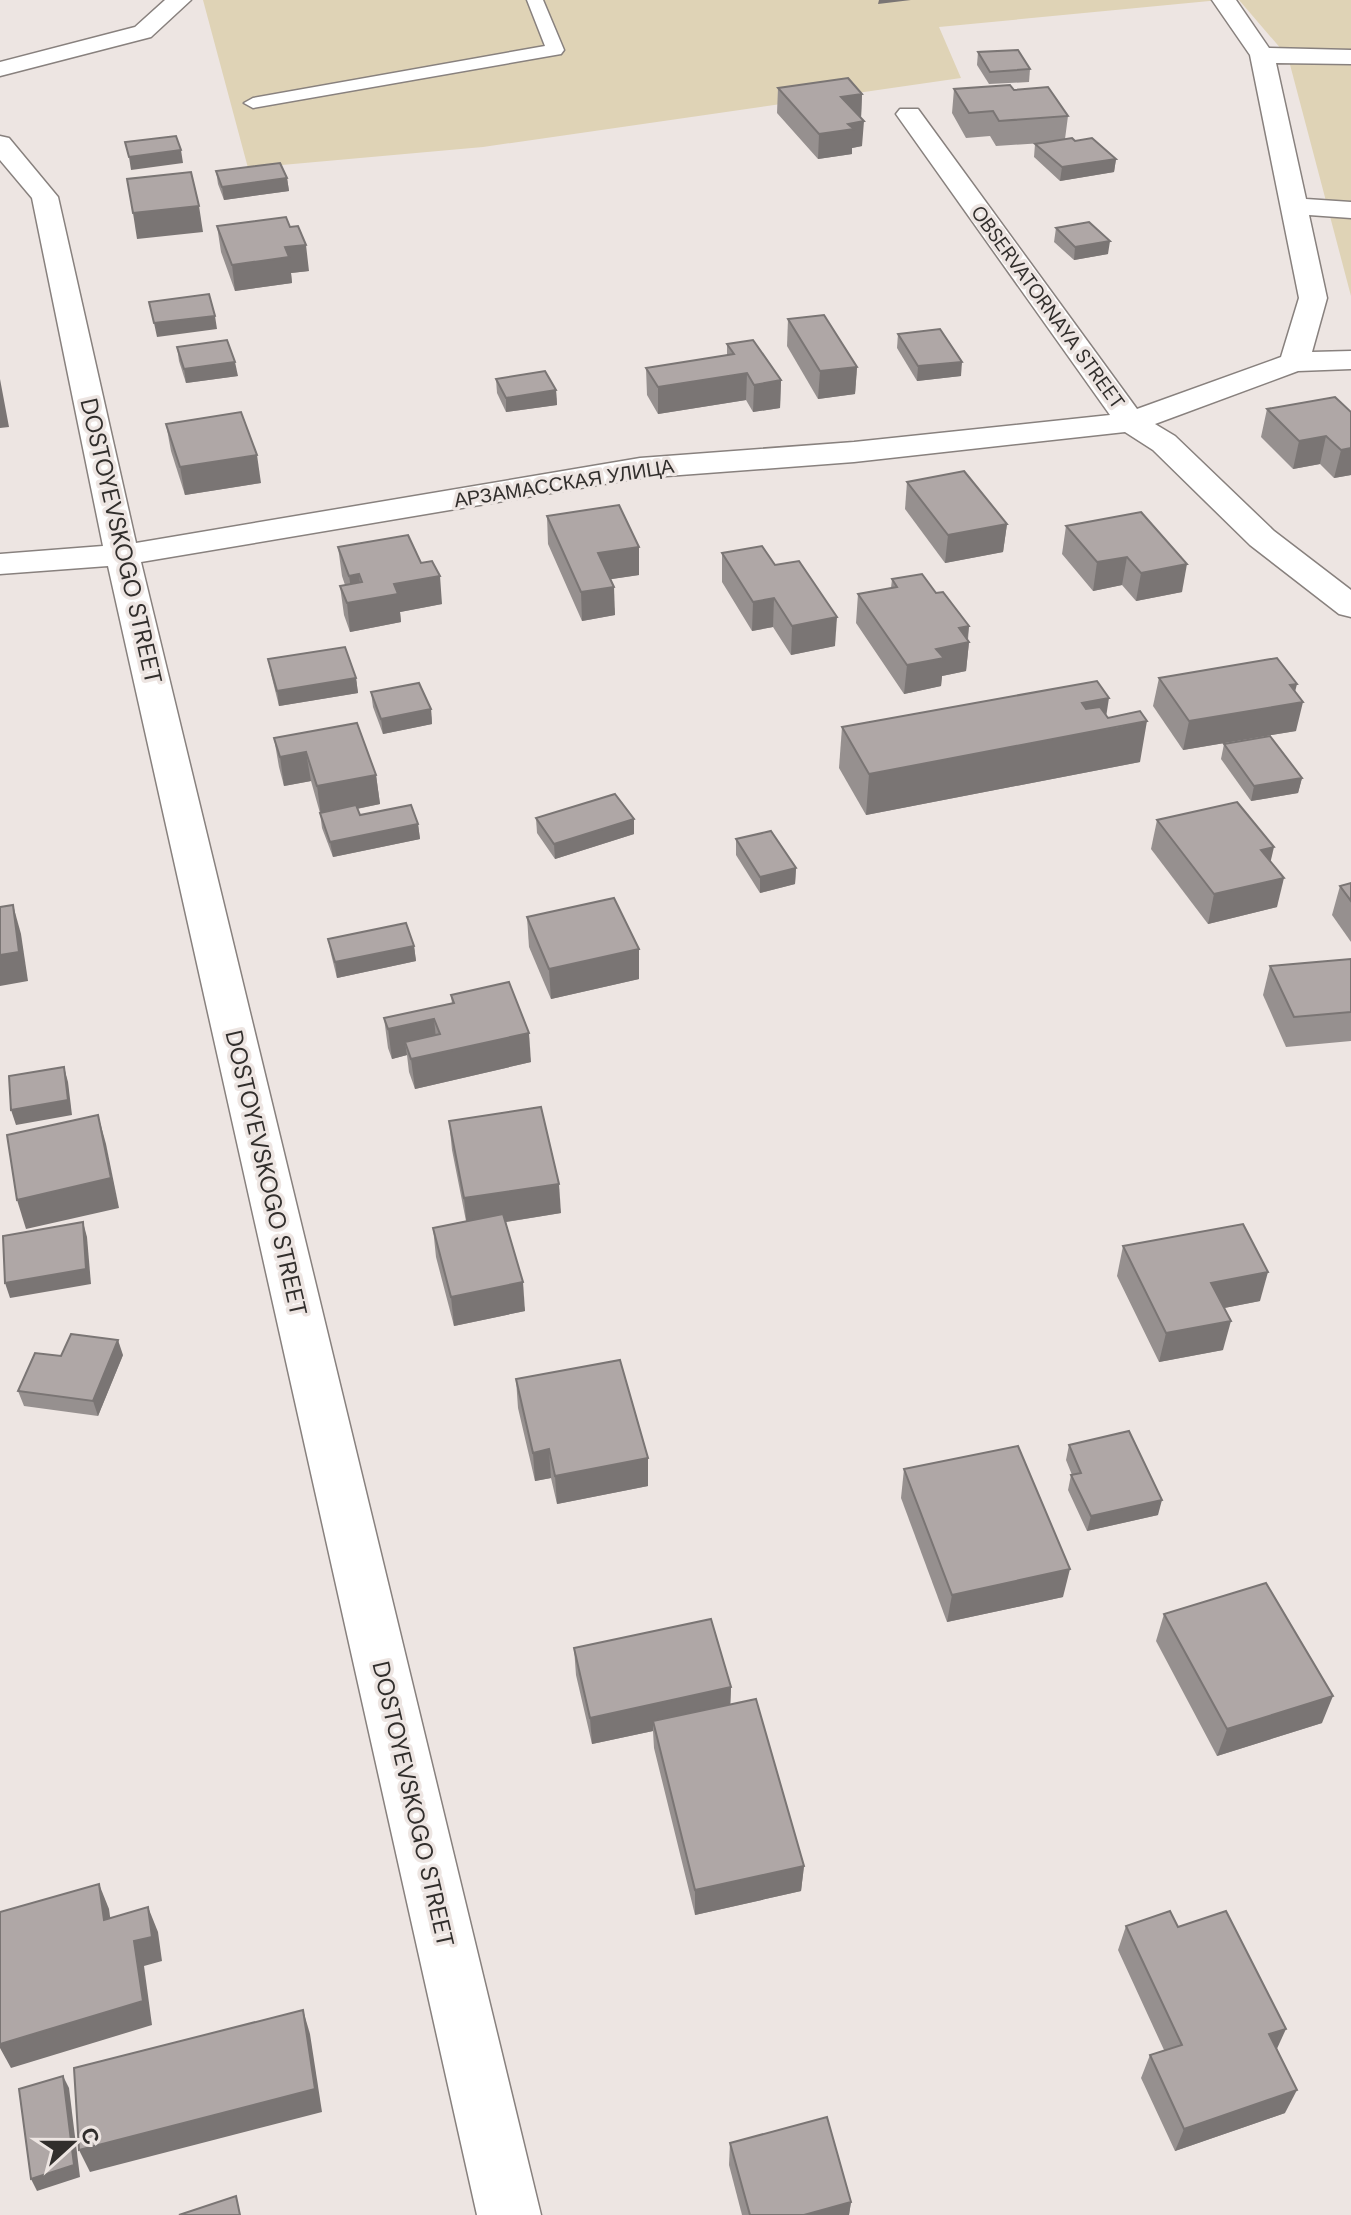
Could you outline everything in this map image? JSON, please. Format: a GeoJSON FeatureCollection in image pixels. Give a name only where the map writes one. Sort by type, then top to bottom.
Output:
{"type":"FeatureCollection","features":[{"type":"Feature","properties":{"kind":"street"},"geometry":{"type":"LineString","coordinates":[[0,69],[143,32],[179,0]]}},
{"type":"Feature","properties":{"kind":"street"},"geometry":{"type":"LineString","coordinates":[[1224,0],[1262,55],[1313,298],[1294,362]]}},
{"type":"Feature","properties":{"kind":"street"},"geometry":{"type":"LineString","coordinates":[[1262,55],[1351,57]]}},
{"type":"Feature","properties":{"kind":"street","name":"OBSERVATORNAYA STREET"},"geometry":{"type":"LineString","coordinates":[[909,114],[1131,422],[1164,443],[1262,538],[1351,607]]}},
{"type":"Feature","properties":{"kind":"street","name":"DOSTOYEVSKOGO STREET"},"geometry":{"type":"LineString","coordinates":[[0,144],[45,197],[122,555],[509,2215]]}},
{"type":"Feature","properties":{"kind":"street"},"geometry":{"type":"LineString","coordinates":[[1294,206],[1351,210]]}},
{"type":"Feature","properties":{"kind":"street","name":"АРЗАМАССКАЯ УЛИЦА"},"geometry":{"type":"LineString","coordinates":[[0,564],[122,555],[640,468],[854,452],[1131,422],[1294,362],[1351,360]]}},
{"type":"Feature","properties":{"kind":"lane"},"geometry":{"type":"LineString","coordinates":[[253,103],[555,50],[535,0]]}},
{"type":"Feature","properties":{"kind":"shaded area"},"geometry":{"type":"Polygon","coordinates":[[[203,0],[1220,0],[939,27],[961,78],[483,147],[248,168],[203,0]]]}},
{"type":"Feature","properties":{"kind":"shaded area"},"geometry":{"type":"Polygon","coordinates":[[[1239,0],[1351,0],[1351,296],[1288,57],[1239,0]]]}},
{"type":"Feature","properties":{"kind":"building"},"geometry":{"type":"Polygon","coordinates":[[[1018,50],[1030,69],[990,72],[978,52],[1018,50]]]}},
{"type":"Feature","properties":{"kind":"building"},"geometry":{"type":"Polygon","coordinates":[[[848,78],[862,94],[841,97],[864,121],[848,124],[854,129],[819,134],[778,88],[848,78]]]}},
{"type":"Feature","properties":{"kind":"building"},"geometry":{"type":"Polygon","coordinates":[[[1010,85],[1014,90],[1048,87],[1068,116],[999,121],[993,111],[969,113],[954,89],[1010,85]]]}},
{"type":"Feature","properties":{"kind":"building"},"geometry":{"type":"Polygon","coordinates":[[[176,136],[181,150],[129,157],[125,142],[176,136]]]}},
{"type":"Feature","properties":{"kind":"building"},"geometry":{"type":"Polygon","coordinates":[[[1072,138],[1075,141],[1092,138],[1116,159],[1062,167],[1035,144],[1072,138]]]}},
{"type":"Feature","properties":{"kind":"building"},"geometry":{"type":"Polygon","coordinates":[[[280,163],[287,178],[222,187],[216,171],[280,163]]]}},
{"type":"Feature","properties":{"kind":"building"},"geometry":{"type":"Polygon","coordinates":[[[191,172],[199,206],[133,213],[127,179],[191,172]]]}},
{"type":"Feature","properties":{"kind":"building"},"geometry":{"type":"Polygon","coordinates":[[[286,217],[290,227],[298,226],[306,245],[285,247],[289,257],[232,265],[217,226],[286,217]]]}},
{"type":"Feature","properties":{"kind":"building"},"geometry":{"type":"Polygon","coordinates":[[[1089,222],[1110,241],[1075,247],[1056,228],[1089,222]]]}},
{"type":"Feature","properties":{"kind":"building"},"geometry":{"type":"Polygon","coordinates":[[[209,294],[215,316],[154,323],[149,302],[209,294]]]}},
{"type":"Feature","properties":{"kind":"building"},"geometry":{"type":"Polygon","coordinates":[[[824,315],[857,367],[820,371],[788,319],[824,315]]]}},
{"type":"Feature","properties":{"kind":"building"},"geometry":{"type":"Polygon","coordinates":[[[940,329],[962,362],[918,366],[898,334],[940,329]]]}},
{"type":"Feature","properties":{"kind":"building"},"geometry":{"type":"Polygon","coordinates":[[[227,340],[235,362],[184,369],[177,347],[227,340]]]}},
{"type":"Feature","properties":{"kind":"building"},"geometry":{"type":"Polygon","coordinates":[[[753,340],[781,380],[754,385],[747,373],[658,387],[646,368],[734,354],[727,344],[753,340]]]}},
{"type":"Feature","properties":{"kind":"building"},"geometry":{"type":"Polygon","coordinates":[[[545,371],[556,390],[506,398],[496,379],[545,371]]]}},
{"type":"Feature","properties":{"kind":"building"},"geometry":{"type":"Polygon","coordinates":[[[1335,397],[1351,412],[1351,448],[1341,450],[1326,436],[1299,441],[1267,409],[1335,397]]]}},
{"type":"Feature","properties":{"kind":"building"},"geometry":{"type":"Polygon","coordinates":[[[241,412],[257,455],[180,467],[166,424],[241,412]]]}},
{"type":"Feature","properties":{"kind":"building"},"geometry":{"type":"Polygon","coordinates":[[[964,471],[1007,524],[948,535],[907,482],[964,471]]]}},
{"type":"Feature","properties":{"kind":"building"},"geometry":{"type":"Polygon","coordinates":[[[619,505],[639,547],[598,553],[614,587],[581,592],[547,516],[619,505]]]}},
{"type":"Feature","properties":{"kind":"building"},"geometry":{"type":"Polygon","coordinates":[[[1141,512],[1187,564],[1141,573],[1127,557],[1097,562],[1066,526],[1141,512]]]}},
{"type":"Feature","properties":{"kind":"building"},"geometry":{"type":"Polygon","coordinates":[[[408,535],[421,563],[432,561],[440,576],[394,584],[398,594],[347,603],[340,586],[362,582],[359,574],[349,576],[338,547],[408,535]]]}},
{"type":"Feature","properties":{"kind":"building"},"geometry":{"type":"Polygon","coordinates":[[[762,546],[775,565],[799,561],[837,617],[792,626],[774,598],[753,602],[722,553],[762,546]]]}},
{"type":"Feature","properties":{"kind":"building"},"geometry":{"type":"Polygon","coordinates":[[[922,574],[936,593],[943,592],[969,626],[959,628],[969,642],[936,649],[944,658],[907,665],[858,594],[897,587],[892,579],[922,574]]]}},
{"type":"Feature","properties":{"kind":"building"},"geometry":{"type":"Polygon","coordinates":[[[345,647],[356,678],[277,691],[268,659],[345,647]]]}},
{"type":"Feature","properties":{"kind":"building"},"geometry":{"type":"Polygon","coordinates":[[[1277,658],[1297,684],[1290,685],[1303,702],[1189,721],[1159,678],[1277,658]]]}},
{"type":"Feature","properties":{"kind":"building"},"geometry":{"type":"Polygon","coordinates":[[[1097,681],[1109,698],[1082,703],[1086,709],[1100,707],[1108,718],[1140,711],[1147,721],[869,774],[842,727],[1097,681]]]}},
{"type":"Feature","properties":{"kind":"building"},"geometry":{"type":"Polygon","coordinates":[[[419,683],[431,709],[381,719],[371,692],[419,683]]]}},
{"type":"Feature","properties":{"kind":"building"},"geometry":{"type":"Polygon","coordinates":[[[357,723],[376,775],[317,786],[306,752],[280,757],[274,738],[357,723]]]}},
{"type":"Feature","properties":{"kind":"building"},"geometry":{"type":"Polygon","coordinates":[[[1270,736],[1302,778],[1254,786],[1224,744],[1270,736]]]}},
{"type":"Feature","properties":{"kind":"building"},"geometry":{"type":"Polygon","coordinates":[[[615,794],[634,819],[554,844],[536,818],[615,794]]]}},
{"type":"Feature","properties":{"kind":"building"},"geometry":{"type":"Polygon","coordinates":[[[1237,802],[1274,847],[1261,850],[1284,878],[1214,894],[1157,820],[1237,802]]]}},
{"type":"Feature","properties":{"kind":"building"},"geometry":{"type":"Polygon","coordinates":[[[356,805],[360,815],[411,805],[418,824],[330,842],[320,813],[356,805]]]}},
{"type":"Feature","properties":{"kind":"building"},"geometry":{"type":"Polygon","coordinates":[[[771,831],[796,868],[760,877],[736,839],[771,831]]]}},
{"type":"Feature","properties":{"kind":"building"},"geometry":{"type":"Polygon","coordinates":[[[1351,883],[1351,901],[1340,886],[1351,883]]]}},
{"type":"Feature","properties":{"kind":"building"},"geometry":{"type":"Polygon","coordinates":[[[614,898],[639,949],[549,969],[527,917],[614,898]]]}},
{"type":"Feature","properties":{"kind":"building"},"geometry":{"type":"Polygon","coordinates":[[[13,905],[19,952],[0,955],[0,907],[13,905]]]}},
{"type":"Feature","properties":{"kind":"building"},"geometry":{"type":"Polygon","coordinates":[[[406,923],[414,946],[335,962],[328,939],[406,923]]]}},
{"type":"Feature","properties":{"kind":"building"},"geometry":{"type":"Polygon","coordinates":[[[1351,959],[1351,1012],[1294,1017],[1270,966],[1351,959]]]}},
{"type":"Feature","properties":{"kind":"building"},"geometry":{"type":"Polygon","coordinates":[[[509,982],[529,1033],[411,1059],[405,1042],[440,1034],[434,1019],[388,1029],[384,1018],[454,1003],[451,995],[509,982]]]}},
{"type":"Feature","properties":{"kind":"building"},"geometry":{"type":"Polygon","coordinates":[[[64,1067],[68,1100],[11,1110],[9,1076],[64,1067]]]}},
{"type":"Feature","properties":{"kind":"building"},"geometry":{"type":"Polygon","coordinates":[[[541,1107],[559,1184],[464,1198],[449,1121],[541,1107]]]}},
{"type":"Feature","properties":{"kind":"building"},"geometry":{"type":"Polygon","coordinates":[[[98,1115],[111,1178],[17,1200],[7,1135],[98,1115]]]}},
{"type":"Feature","properties":{"kind":"building"},"geometry":{"type":"Polygon","coordinates":[[[503,1214],[523,1282],[451,1297],[433,1228],[503,1214]]]}},
{"type":"Feature","properties":{"kind":"building"},"geometry":{"type":"Polygon","coordinates":[[[83,1222],[86,1269],[5,1283],[3,1236],[83,1222]]]}},
{"type":"Feature","properties":{"kind":"building"},"geometry":{"type":"Polygon","coordinates":[[[1243,1224],[1268,1272],[1211,1283],[1231,1321],[1166,1333],[1123,1246],[1243,1224]]]}},
{"type":"Feature","properties":{"kind":"building"},"geometry":{"type":"Polygon","coordinates":[[[71,1334],[118,1340],[93,1401],[18,1391],[35,1353],[61,1356],[71,1334]]]}},
{"type":"Feature","properties":{"kind":"building"},"geometry":{"type":"Polygon","coordinates":[[[620,1360],[648,1458],[555,1476],[549,1449],[533,1453],[516,1379],[620,1360]]]}},
{"type":"Feature","properties":{"kind":"building"},"geometry":{"type":"Polygon","coordinates":[[[1129,1431],[1162,1500],[1091,1516],[1071,1475],[1081,1473],[1069,1445],[1129,1431]]]}},
{"type":"Feature","properties":{"kind":"building"},"geometry":{"type":"Polygon","coordinates":[[[1018,1446],[1070,1569],[952,1595],[904,1469],[1018,1446]]]}},
{"type":"Feature","properties":{"kind":"building"},"geometry":{"type":"Polygon","coordinates":[[[1266,1583],[1333,1696],[1227,1729],[1164,1614],[1266,1583]]]}},
{"type":"Feature","properties":{"kind":"building"},"geometry":{"type":"Polygon","coordinates":[[[711,1619],[731,1687],[590,1718],[574,1648],[711,1619]]]}},
{"type":"Feature","properties":{"kind":"building"},"geometry":{"type":"Polygon","coordinates":[[[756,1699],[804,1866],[695,1890],[653,1721],[756,1699]]]}},
{"type":"Feature","properties":{"kind":"building"},"geometry":{"type":"Polygon","coordinates":[[[99,1884],[104,1920],[148,1907],[152,1937],[134,1941],[143,2001],[0,2044],[0,1912],[99,1884]]]}},
{"type":"Feature","properties":{"kind":"building"},"geometry":{"type":"Polygon","coordinates":[[[1170,1911],[1178,1927],[1226,1911],[1286,2029],[1269,2034],[1297,2090],[1184,2129],[1150,2055],[1182,2045],[1126,1926],[1170,1911]]]}},
{"type":"Feature","properties":{"kind":"building"},"geometry":{"type":"Polygon","coordinates":[[[303,2010],[315,2089],[79,2150],[74,2068],[303,2010]]]}},
{"type":"Feature","properties":{"kind":"building"},"geometry":{"type":"Polygon","coordinates":[[[63,2076],[74,2165],[31,2179],[19,2089],[63,2076]]]}},
{"type":"Feature","properties":{"kind":"building"},"geometry":{"type":"Polygon","coordinates":[[[827,2117],[851,2202],[804,2215],[750,2215],[730,2143],[827,2117]]]}},
{"type":"Feature","properties":{"kind":"building"},"geometry":{"type":"Polygon","coordinates":[[[236,2196],[240,2215],[179,2215],[236,2196]]]}}]}
